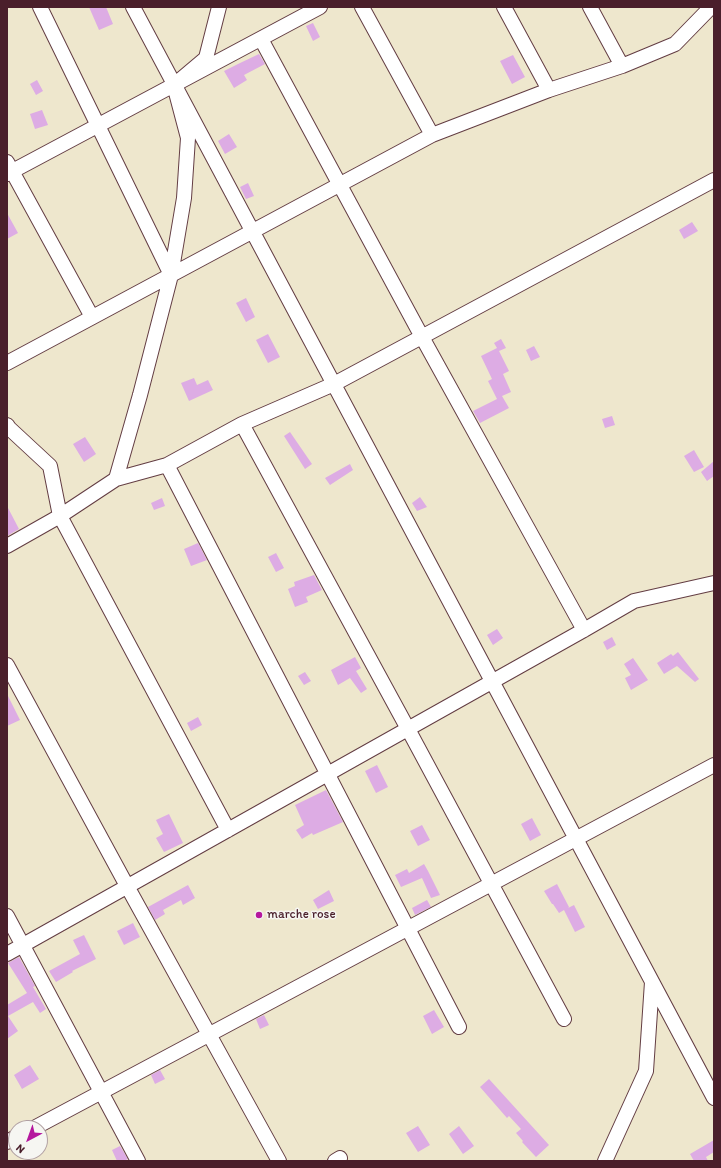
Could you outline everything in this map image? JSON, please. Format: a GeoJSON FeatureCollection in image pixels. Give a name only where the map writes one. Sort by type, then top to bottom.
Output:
{"type":"FeatureCollection","features":[{"type":"Feature","properties":{"kind":"street"},"geometry":{"type":"LineString","coordinates":[[40,7],[171,275]]}},
{"type":"Feature","properties":{"kind":"street"},"geometry":{"type":"LineString","coordinates":[[133,7],[714,1098]]}},
{"type":"Feature","properties":{"kind":"street"},"geometry":{"type":"LineString","coordinates":[[174,85],[206,58],[218,7]]}},
{"type":"Feature","properties":{"kind":"street"},"geometry":{"type":"LineString","coordinates":[[92,317],[9,169],[98,126],[320,7]]}},
{"type":"Feature","properties":{"kind":"street"},"geometry":{"type":"LineString","coordinates":[[362,7],[432,135]]}},
{"type":"Feature","properties":{"kind":"street"},"geometry":{"type":"LineString","coordinates":[[504,7],[549,90]]}},
{"type":"Feature","properties":{"kind":"street"},"geometry":{"type":"LineString","coordinates":[[590,7],[622,66]]}},
{"type":"Feature","properties":{"kind":"street"},"geometry":{"type":"LineString","coordinates":[[7,363],[432,135],[549,90],[622,66],[675,44],[712,7]]}},
{"type":"Feature","properties":{"kind":"street"},"geometry":{"type":"LineString","coordinates":[[261,39],[422,337],[584,630]]}},
{"type":"Feature","properties":{"kind":"street"},"geometry":{"type":"LineString","coordinates":[[116,479],[140,395],[171,275],[184,198],[188,138],[174,85]]}},
{"type":"Feature","properties":{"kind":"street"},"geometry":{"type":"LineString","coordinates":[[7,546],[60,516],[116,479],[167,465],[242,424],[334,384],[714,180]]}},
{"type":"Feature","properties":{"kind":"street"},"geometry":{"type":"LineString","coordinates":[[7,424],[9,428],[50,466],[60,516],[228,830]]}},
{"type":"Feature","properties":{"kind":"street"},"geometry":{"type":"LineString","coordinates":[[242,424],[564,1020]]}},
{"type":"Feature","properties":{"kind":"street"},"geometry":{"type":"LineString","coordinates":[[167,465],[459,1028]]}},
{"type":"Feature","properties":{"kind":"street"},"geometry":{"type":"LineString","coordinates":[[7,954],[493,682],[634,601],[714,583]]}},
{"type":"Feature","properties":{"kind":"street"},"geometry":{"type":"LineString","coordinates":[[7,665],[279,1161]]}},
{"type":"Feature","properties":{"kind":"street"},"geometry":{"type":"LineString","coordinates":[[48,1120],[714,765]]}},
{"type":"Feature","properties":{"kind":"street"},"geometry":{"type":"LineString","coordinates":[[7,916],[138,1161]]}},
{"type":"Feature","properties":{"kind":"street"},"geometry":{"type":"LineString","coordinates":[[605,1161],[646,1071],[652,982]]}},
{"type":"Feature","properties":{"kind":"building"},"geometry":{"type":"Polygon","coordinates":[[[89,7],[106,7],[113,24],[99,30],[89,7]]]}},
{"type":"Feature","properties":{"kind":"building"},"geometry":{"type":"Polygon","coordinates":[[[313,23],[320,37],[313,41],[306,26],[313,23]]]}},
{"type":"Feature","properties":{"kind":"building"},"geometry":{"type":"Polygon","coordinates":[[[259,54],[265,64],[244,75],[247,80],[234,88],[224,71],[259,54]]]}},
{"type":"Feature","properties":{"kind":"building"},"geometry":{"type":"Polygon","coordinates":[[[513,55],[525,77],[512,84],[500,61],[513,55]]]}},
{"type":"Feature","properties":{"kind":"building"},"geometry":{"type":"Polygon","coordinates":[[[37,80],[43,91],[36,95],[30,84],[37,80]]]}},
{"type":"Feature","properties":{"kind":"building"},"geometry":{"type":"Polygon","coordinates":[[[42,110],[48,125],[35,129],[30,114],[42,110]]]}},
{"type":"Feature","properties":{"kind":"building"},"geometry":{"type":"Polygon","coordinates":[[[229,134],[237,147],[225,154],[218,141],[229,134]]]}},
{"type":"Feature","properties":{"kind":"building"},"geometry":{"type":"Polygon","coordinates":[[[248,183],[254,196],[246,199],[240,187],[248,183]]]}},
{"type":"Feature","properties":{"kind":"building"},"geometry":{"type":"Polygon","coordinates":[[[7,213],[18,233],[7,239],[7,213]]]}},
{"type":"Feature","properties":{"kind":"building"},"geometry":{"type":"Polygon","coordinates":[[[692,222],[698,231],[684,239],[679,230],[692,222]]]}},
{"type":"Feature","properties":{"kind":"building"},"geometry":{"type":"Polygon","coordinates":[[[246,298],[255,317],[246,322],[236,303],[246,298]]]}},
{"type":"Feature","properties":{"kind":"building"},"geometry":{"type":"Polygon","coordinates":[[[268,334],[280,357],[268,363],[256,340],[268,334]]]}},
{"type":"Feature","properties":{"kind":"building"},"geometry":{"type":"Polygon","coordinates":[[[501,339],[506,348],[499,351],[509,371],[503,374],[511,392],[502,396],[509,408],[480,423],[473,411],[497,399],[488,381],[492,379],[481,356],[497,348],[494,343],[501,339]]]}},
{"type":"Feature","properties":{"kind":"building"},"geometry":{"type":"Polygon","coordinates":[[[534,346],[540,357],[531,361],[526,350],[534,346]]]}},
{"type":"Feature","properties":{"kind":"building"},"geometry":{"type":"Polygon","coordinates":[[[194,378],[197,385],[208,380],[213,390],[189,401],[181,383],[194,378]]]}},
{"type":"Feature","properties":{"kind":"building"},"geometry":{"type":"Polygon","coordinates":[[[612,416],[615,425],[605,428],[602,419],[612,416]]]}},
{"type":"Feature","properties":{"kind":"building"},"geometry":{"type":"Polygon","coordinates":[[[290,432],[312,464],[305,469],[284,436],[290,432]]]}},
{"type":"Feature","properties":{"kind":"building"},"geometry":{"type":"Polygon","coordinates":[[[85,437],[96,454],[84,462],[73,444],[85,437]]]}},
{"type":"Feature","properties":{"kind":"building"},"geometry":{"type":"Polygon","coordinates":[[[694,450],[704,467],[694,472],[684,456],[694,450]]]}},
{"type":"Feature","properties":{"kind":"building"},"geometry":{"type":"Polygon","coordinates":[[[714,461],[714,476],[707,481],[701,472],[714,461]]]}},
{"type":"Feature","properties":{"kind":"building"},"geometry":{"type":"Polygon","coordinates":[[[350,464],[353,470],[330,485],[325,478],[350,464]]]}},
{"type":"Feature","properties":{"kind":"building"},"geometry":{"type":"Polygon","coordinates":[[[420,497],[427,507],[417,511],[412,503],[420,497]]]}},
{"type":"Feature","properties":{"kind":"building"},"geometry":{"type":"Polygon","coordinates":[[[162,498],[165,506],[154,510],[151,503],[162,498]]]}},
{"type":"Feature","properties":{"kind":"building"},"geometry":{"type":"Polygon","coordinates":[[[7,506],[19,529],[7,536],[7,506]]]}},
{"type":"Feature","properties":{"kind":"building"},"geometry":{"type":"Polygon","coordinates":[[[198,543],[207,560],[191,566],[184,549],[198,543]]]}},
{"type":"Feature","properties":{"kind":"building"},"geometry":{"type":"Polygon","coordinates":[[[276,553],[284,568],[276,572],[268,557],[276,553]]]}},
{"type":"Feature","properties":{"kind":"building"},"geometry":{"type":"Polygon","coordinates":[[[314,575],[322,590],[306,597],[308,602],[295,607],[288,589],[295,586],[294,582],[314,575]]]}},
{"type":"Feature","properties":{"kind":"building"},"geometry":{"type":"Polygon","coordinates":[[[497,629],[503,638],[493,645],[487,635],[497,629]]]}},
{"type":"Feature","properties":{"kind":"building"},"geometry":{"type":"Polygon","coordinates":[[[612,637],[616,645],[607,650],[603,642],[612,637]]]}},
{"type":"Feature","properties":{"kind":"building"},"geometry":{"type":"Polygon","coordinates":[[[678,652],[699,679],[695,682],[677,666],[664,674],[657,663],[671,654],[673,656],[678,652]]]}},
{"type":"Feature","properties":{"kind":"building"},"geometry":{"type":"Polygon","coordinates":[[[355,657],[361,668],[356,671],[367,689],[361,693],[350,678],[338,685],[331,670],[355,657]]]}},
{"type":"Feature","properties":{"kind":"building"},"geometry":{"type":"Polygon","coordinates":[[[633,658],[648,680],[631,690],[625,678],[631,675],[624,664],[633,658]]]}},
{"type":"Feature","properties":{"kind":"building"},"geometry":{"type":"Polygon","coordinates":[[[305,672],[311,681],[304,685],[298,676],[305,672]]]}},
{"type":"Feature","properties":{"kind":"building"},"geometry":{"type":"Polygon","coordinates":[[[7,694],[20,720],[7,726],[7,694]]]}},
{"type":"Feature","properties":{"kind":"building"},"geometry":{"type":"Polygon","coordinates":[[[198,717],[202,725],[191,731],[187,723],[198,717]]]}},
{"type":"Feature","properties":{"kind":"building"},"geometry":{"type":"Polygon","coordinates":[[[377,765],[388,787],[376,793],[365,771],[377,765]]]}},
{"type":"Feature","properties":{"kind":"building"},"geometry":{"type":"Polygon","coordinates":[[[326,790],[343,822],[313,835],[312,833],[302,839],[296,830],[304,825],[295,805],[326,790]]]}},
{"type":"Feature","properties":{"kind":"building"},"geometry":{"type":"Polygon","coordinates":[[[169,814],[183,843],[164,852],[156,838],[163,834],[156,820],[169,814]]]}},
{"type":"Feature","properties":{"kind":"building"},"geometry":{"type":"Polygon","coordinates":[[[532,818],[541,835],[530,841],[521,824],[532,818]]]}},
{"type":"Feature","properties":{"kind":"building"},"geometry":{"type":"Polygon","coordinates":[[[422,825],[430,840],[418,846],[410,831],[422,825]]]}},
{"type":"Feature","properties":{"kind":"building"},"geometry":{"type":"Polygon","coordinates":[[[424,864],[440,895],[431,898],[422,878],[401,887],[395,875],[407,869],[409,873],[424,864]]]}},
{"type":"Feature","properties":{"kind":"building"},"geometry":{"type":"Polygon","coordinates":[[[557,884],[569,907],[568,908],[574,905],[585,927],[575,932],[564,910],[559,913],[552,904],[544,891],[557,884]]]}},
{"type":"Feature","properties":{"kind":"building"},"geometry":{"type":"Polygon","coordinates":[[[188,885],[195,898],[183,905],[181,900],[163,910],[165,914],[155,920],[148,907],[188,885]]]}},
{"type":"Feature","properties":{"kind":"building"},"geometry":{"type":"Polygon","coordinates":[[[329,890],[334,901],[318,909],[313,900],[329,890]]]}},
{"type":"Feature","properties":{"kind":"building"},"geometry":{"type":"Polygon","coordinates":[[[427,900],[431,907],[415,915],[412,908],[427,900]]]}},
{"type":"Feature","properties":{"kind":"building"},"geometry":{"type":"Polygon","coordinates":[[[133,923],[140,937],[124,945],[117,931],[133,923]]]}},
{"type":"Feature","properties":{"kind":"building"},"geometry":{"type":"Polygon","coordinates":[[[84,935],[96,959],[72,971],[73,972],[56,982],[49,971],[80,954],[73,940],[84,935]]]}},
{"type":"Feature","properties":{"kind":"building"},"geometry":{"type":"Polygon","coordinates":[[[19,957],[35,986],[33,987],[46,1009],[40,1013],[33,1002],[8,1016],[18,1031],[7,1039],[7,1005],[27,993],[8,963],[19,957]]]}},
{"type":"Feature","properties":{"kind":"building"},"geometry":{"type":"Polygon","coordinates":[[[434,1010],[444,1027],[432,1034],[423,1016],[434,1010]]]}},
{"type":"Feature","properties":{"kind":"building"},"geometry":{"type":"Polygon","coordinates":[[[264,1015],[269,1025],[260,1029],[256,1019],[264,1015]]]}},
{"type":"Feature","properties":{"kind":"building"},"geometry":{"type":"Polygon","coordinates":[[[30,1065],[39,1079],[22,1089],[14,1075],[30,1065]]]}},
{"type":"Feature","properties":{"kind":"building"},"geometry":{"type":"Polygon","coordinates":[[[160,1070],[165,1079],[155,1084],[151,1075],[160,1070]]]}},
{"type":"Feature","properties":{"kind":"building"},"geometry":{"type":"Polygon","coordinates":[[[489,1079],[549,1145],[536,1157],[516,1133],[521,1129],[509,1116],[507,1118],[480,1087],[489,1079]]]}},
{"type":"Feature","properties":{"kind":"building"},"geometry":{"type":"Polygon","coordinates":[[[418,1126],[430,1145],[418,1152],[406,1133],[418,1126]]]}},
{"type":"Feature","properties":{"kind":"building"},"geometry":{"type":"Polygon","coordinates":[[[459,1126],[474,1146],[463,1154],[449,1134],[459,1126]]]}},
{"type":"Feature","properties":{"kind":"building"},"geometry":{"type":"Polygon","coordinates":[[[714,1140],[714,1152],[706,1157],[708,1161],[694,1161],[690,1154],[714,1140]]]}},
{"type":"Feature","properties":{"kind":"building"},"geometry":{"type":"Polygon","coordinates":[[[120,1146],[128,1159],[124,1161],[117,1161],[112,1150],[120,1146]]]}},
{"type":"Feature","properties":{"kind":"place","name":"marche rose"},"geometry":{"type":"Point","coordinates":[259,915]}}]}
